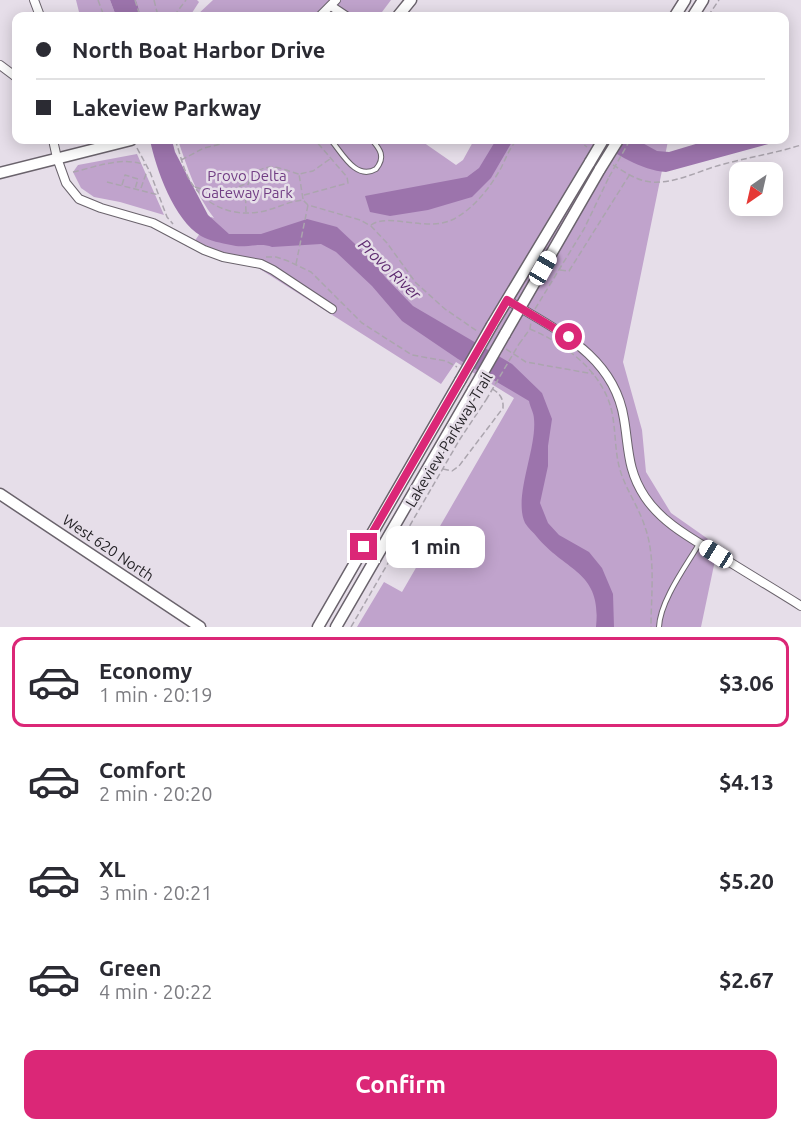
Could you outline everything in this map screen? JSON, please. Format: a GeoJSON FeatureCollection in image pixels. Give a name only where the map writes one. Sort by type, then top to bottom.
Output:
{"type":"FeatureCollection","features":[{"type":"Feature","properties":{"kind":"street"},"geometry":{"type":"LineString","coordinates":[[401,12],[411,0]]}},
{"type":"Feature","properties":{"kind":"street"},"geometry":{"type":"LineString","coordinates":[[54,144],[66,183],[79,199],[153,223],[223,257],[261,264],[332,309]]}},
{"type":"Feature","properties":{"kind":"street"},"geometry":{"type":"LineString","coordinates":[[0,173],[122,144]]}},
{"type":"Feature","properties":{"kind":"street"},"geometry":{"type":"LineString","coordinates":[[318,627],[492,325],[601,144]]}},
{"type":"Feature","properties":{"kind":"street"},"geometry":{"type":"LineString","coordinates":[[336,627],[505,334],[605,173],[616,144]]}},
{"type":"Feature","properties":{"kind":"street"},"geometry":{"type":"LineString","coordinates":[[507,300],[576,342],[601,366],[615,388],[622,407],[628,458],[639,487],[651,505],[666,520],[699,543],[801,606]]}},
{"type":"Feature","properties":{"kind":"street","name":"West 620 North"},"geometry":{"type":"LineString","coordinates":[[0,494],[200,627]]}},
{"type":"Feature","properties":{"kind":"lane"},"geometry":{"type":"LineString","coordinates":[[334,144],[356,170],[366,173],[376,169],[382,159],[381,151],[375,144]]}},
{"type":"Feature","properties":{"kind":"lane"},"geometry":{"type":"LineString","coordinates":[[659,627],[666,600],[699,543]]}},
{"type":"Feature","properties":{"kind":"path"},"geometry":{"type":"LineString","coordinates":[[132,144],[150,172],[167,217],[176,227]]}},
{"type":"Feature","properties":{"kind":"path"},"geometry":{"type":"LineString","coordinates":[[176,144],[194,187],[201,196],[214,205],[232,212],[246,213],[259,212],[303,200]]}},
{"type":"Feature","properties":{"kind":"path"},"geometry":{"type":"LineString","coordinates":[[181,160],[204,148],[221,144]]}},
{"type":"Feature","properties":{"kind":"path"},"geometry":{"type":"LineString","coordinates":[[304,195],[348,183],[347,177],[318,144]]}},
{"type":"Feature","properties":{"kind":"path"},"geometry":{"type":"LineString","coordinates":[[371,226],[377,221],[435,225],[453,219],[476,203],[488,189],[516,144]]}},
{"type":"Feature","properties":{"kind":"path"},"geometry":{"type":"LineString","coordinates":[[582,144],[591,151]]}},
{"type":"Feature","properties":{"kind":"path"},"geometry":{"type":"LineString","coordinates":[[536,308],[584,229],[605,173],[627,144]]}},
{"type":"Feature","properties":{"kind":"path"},"geometry":{"type":"LineString","coordinates":[[612,165],[650,182],[665,182],[722,164],[801,145]]}},
{"type":"Feature","properties":{"kind":"path"},"geometry":{"type":"LineString","coordinates":[[194,187],[217,192],[232,190],[246,184],[269,167],[299,174],[313,171],[330,158]]}},
{"type":"Feature","properties":{"kind":"path"},"geometry":{"type":"LineString","coordinates":[[73,172],[124,161],[136,161],[146,165]]}},
{"type":"Feature","properties":{"kind":"path"},"geometry":{"type":"LineString","coordinates":[[135,189],[138,179],[150,172]]}},
{"type":"Feature","properties":{"kind":"path"},"geometry":{"type":"LineString","coordinates":[[141,189],[146,174]]}},
{"type":"Feature","properties":{"kind":"path"},"geometry":{"type":"LineString","coordinates":[[299,174],[303,200]]}},
{"type":"Feature","properties":{"kind":"path"},"geometry":{"type":"LineString","coordinates":[[559,270],[569,271],[630,174]]}},
{"type":"Feature","properties":{"kind":"path"},"geometry":{"type":"LineString","coordinates":[[122,186],[125,175],[138,179]]}},
{"type":"Feature","properties":{"kind":"path"},"geometry":{"type":"LineString","coordinates":[[107,182],[160,195]]}},
{"type":"Feature","properties":{"kind":"path"},"geometry":{"type":"LineString","coordinates":[[246,184],[244,198],[246,213]]}},
{"type":"Feature","properties":{"kind":"path"},"geometry":{"type":"LineString","coordinates":[[303,200],[308,205],[360,220],[371,226],[387,243],[416,283],[445,309],[479,332]]}},
{"type":"Feature","properties":{"kind":"path"},"geometry":{"type":"LineString","coordinates":[[296,265],[308,205]]}},
{"type":"Feature","properties":{"kind":"path"},"geometry":{"type":"LineString","coordinates":[[264,258],[276,257],[315,275],[362,323],[412,355],[446,361],[459,368]]}},
{"type":"Feature","properties":{"kind":"path","name":"Lakeview Parkway Trail"},"geometry":{"type":"LineString","coordinates":[[351,627],[460,439],[530,327],[573,353],[594,374]]}},
{"type":"Feature","properties":{"kind":"path"},"geometry":{"type":"LineString","coordinates":[[498,344],[526,362],[594,374],[609,401],[621,471],[649,539],[651,627]]}},
{"type":"Feature","properties":{"kind":"path"},"geometry":{"type":"LineString","coordinates":[[443,469],[452,471],[459,466],[503,408],[501,396],[487,385]]}},
{"type":"Feature","properties":{"kind":"green space"},"geometry":{"type":"Polygon","coordinates":[[[76,0],[110,0],[114,12],[79,12],[76,0]]]}},
{"type":"Feature","properties":{"kind":"green space"},"geometry":{"type":"Polygon","coordinates":[[[136,0],[197,0],[199,2],[193,12],[140,12],[136,0]]]}},
{"type":"Feature","properties":{"kind":"green space"},"geometry":{"type":"Polygon","coordinates":[[[213,0],[391,0],[382,12],[200,12],[213,0]]]}},
{"type":"Feature","properties":{"kind":"green space","name":"Provo Delta Gateway Park"},"geometry":{"type":"Polygon","coordinates":[[[179,144],[426,144],[456,165],[463,160],[472,144],[667,144],[623,362],[642,430],[646,472],[671,513],[718,546],[701,627],[357,627],[384,582],[402,592],[514,398],[456,362],[441,384],[241,257],[225,254],[194,242],[211,217],[214,218],[197,190],[179,144]]]}},
{"type":"Feature","properties":{"kind":"green space"},"geometry":{"type":"Polygon","coordinates":[[[137,154],[164,215],[94,197],[81,188],[73,172],[78,165],[137,154]]]}},
{"type":"Feature","properties":{"kind":"shaded area"},"geometry":{"type":"Polygon","coordinates":[[[110,0],[136,0],[140,12],[114,12],[110,0]]]}},
{"type":"Feature","properties":{"kind":"shaded area"},"geometry":{"type":"Polygon","coordinates":[[[151,144],[173,144],[208,215],[229,234],[261,234],[307,219],[337,227],[371,259],[413,306],[512,364],[542,393],[552,419],[548,466],[540,503],[548,523],[559,535],[589,552],[602,568],[613,594],[614,627],[596,627],[596,608],[588,583],[548,549],[525,523],[522,512],[523,487],[534,431],[534,417],[529,401],[458,359],[402,321],[372,286],[336,252],[321,244],[272,247],[236,246],[201,236],[182,218],[168,193],[151,144]]]}},
{"type":"Feature","properties":{"kind":"shaded area"},"geometry":{"type":"Polygon","coordinates":[[[494,144],[511,144],[491,178],[472,197],[428,210],[390,216],[370,212],[365,196],[467,177],[479,168],[494,144]]]}},
{"type":"Feature","properties":{"kind":"shaded area"},"geometry":{"type":"Polygon","coordinates":[[[601,144],[644,144],[657,151],[669,152],[696,144],[768,144],[666,172],[638,165],[601,144]]]}},
{"type":"Feature","properties":{"kind":"route"},"geometry":{"type":"LineString","coordinates":[[364,547],[507,300],[569,337]]}},
{"type":"Feature","properties":{"kind":"water label","name":"Provo River"},"geometry":{"type":"Point","coordinates":[390,269]}}]}
